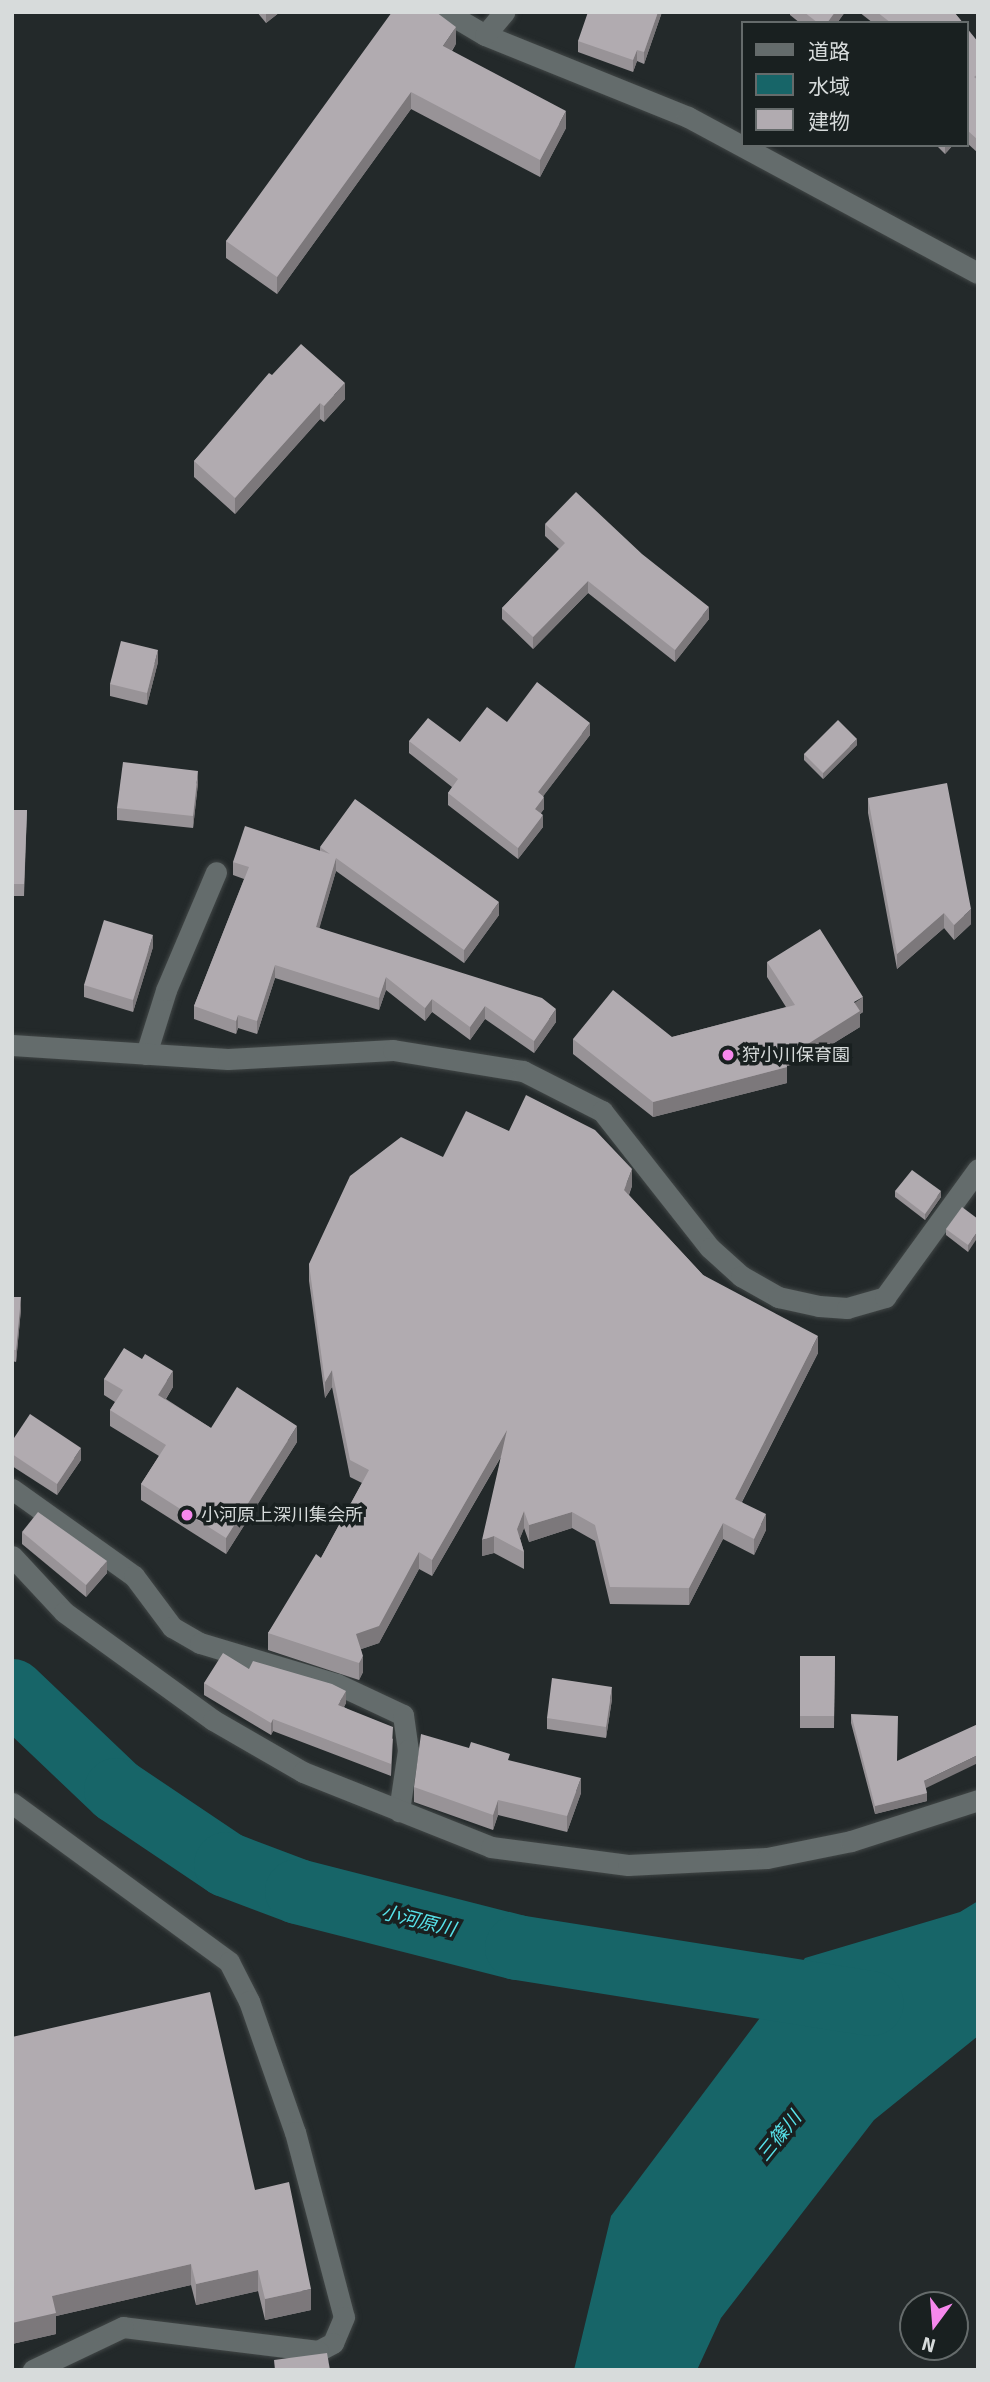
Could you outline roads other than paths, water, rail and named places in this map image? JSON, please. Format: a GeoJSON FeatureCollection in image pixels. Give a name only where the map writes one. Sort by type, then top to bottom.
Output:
{"type":"FeatureCollection","features":[{"type":"Feature","properties":{"kind":"street"},"geometry":{"type":"LineString","coordinates":[[446,12],[485,35],[688,117],[741,146]]}},
{"type":"Feature","properties":{"kind":"street"},"geometry":{"type":"LineString","coordinates":[[485,35],[504,12]]}},
{"type":"Feature","properties":{"kind":"street"},"geometry":{"type":"LineString","coordinates":[[744,147],[978,273]]}},
{"type":"Feature","properties":{"kind":"street"},"geometry":{"type":"LineString","coordinates":[[146,1054],[166,990],[216,872]]}},
{"type":"Feature","properties":{"kind":"street"},"geometry":{"type":"LineString","coordinates":[[12,1045],[228,1059],[393,1050],[523,1071],[602,1111],[701,1238],[741,1276],[778,1297],[819,1306],[847,1308],[885,1297],[978,1169]]}},
{"type":"Feature","properties":{"kind":"street"},"geometry":{"type":"LineString","coordinates":[[12,1489],[134,1576],[172,1627],[190,1638],[337,1684],[403,1715],[408,1750],[398,1811]]}},
{"type":"Feature","properties":{"kind":"street"},"geometry":{"type":"LineString","coordinates":[[12,1556],[64,1612],[213,1720],[303,1772],[491,1847],[628,1865],[766,1857],[851,1841],[978,1800]]}},
{"type":"Feature","properties":{"kind":"street"},"geometry":{"type":"LineString","coordinates":[[12,1803],[229,1962],[249,2001],[295,2132],[344,2317],[333,2343],[318,2351],[124,2327],[33,2370]]}},
{"type":"Feature","properties":{"kind":"water","name":"三篠川"},"geometry":{"type":"Polygon","coordinates":[[[978,1901],[978,2036],[874,2120],[721,2318],[697,2370],[574,2370],[611,2216],[805,1958],[960,1912],[978,1901]]]}},
{"type":"Feature","properties":{"kind":"waterway","name":"小河原川"},"geometry":{"type":"LineString","coordinates":[[12,1691],[116,1790],[226,1864],[297,1891],[517,1947],[871,2003]]}},
{"type":"Feature","properties":{"kind":"place","name":"狩小川保育園"},"geometry":{"type":"Point","coordinates":[728,1055]}},
{"type":"Feature","properties":{"kind":"place","name":"小河原上深川集会所"},"geometry":{"type":"Point","coordinates":[187,1515]}}]}
